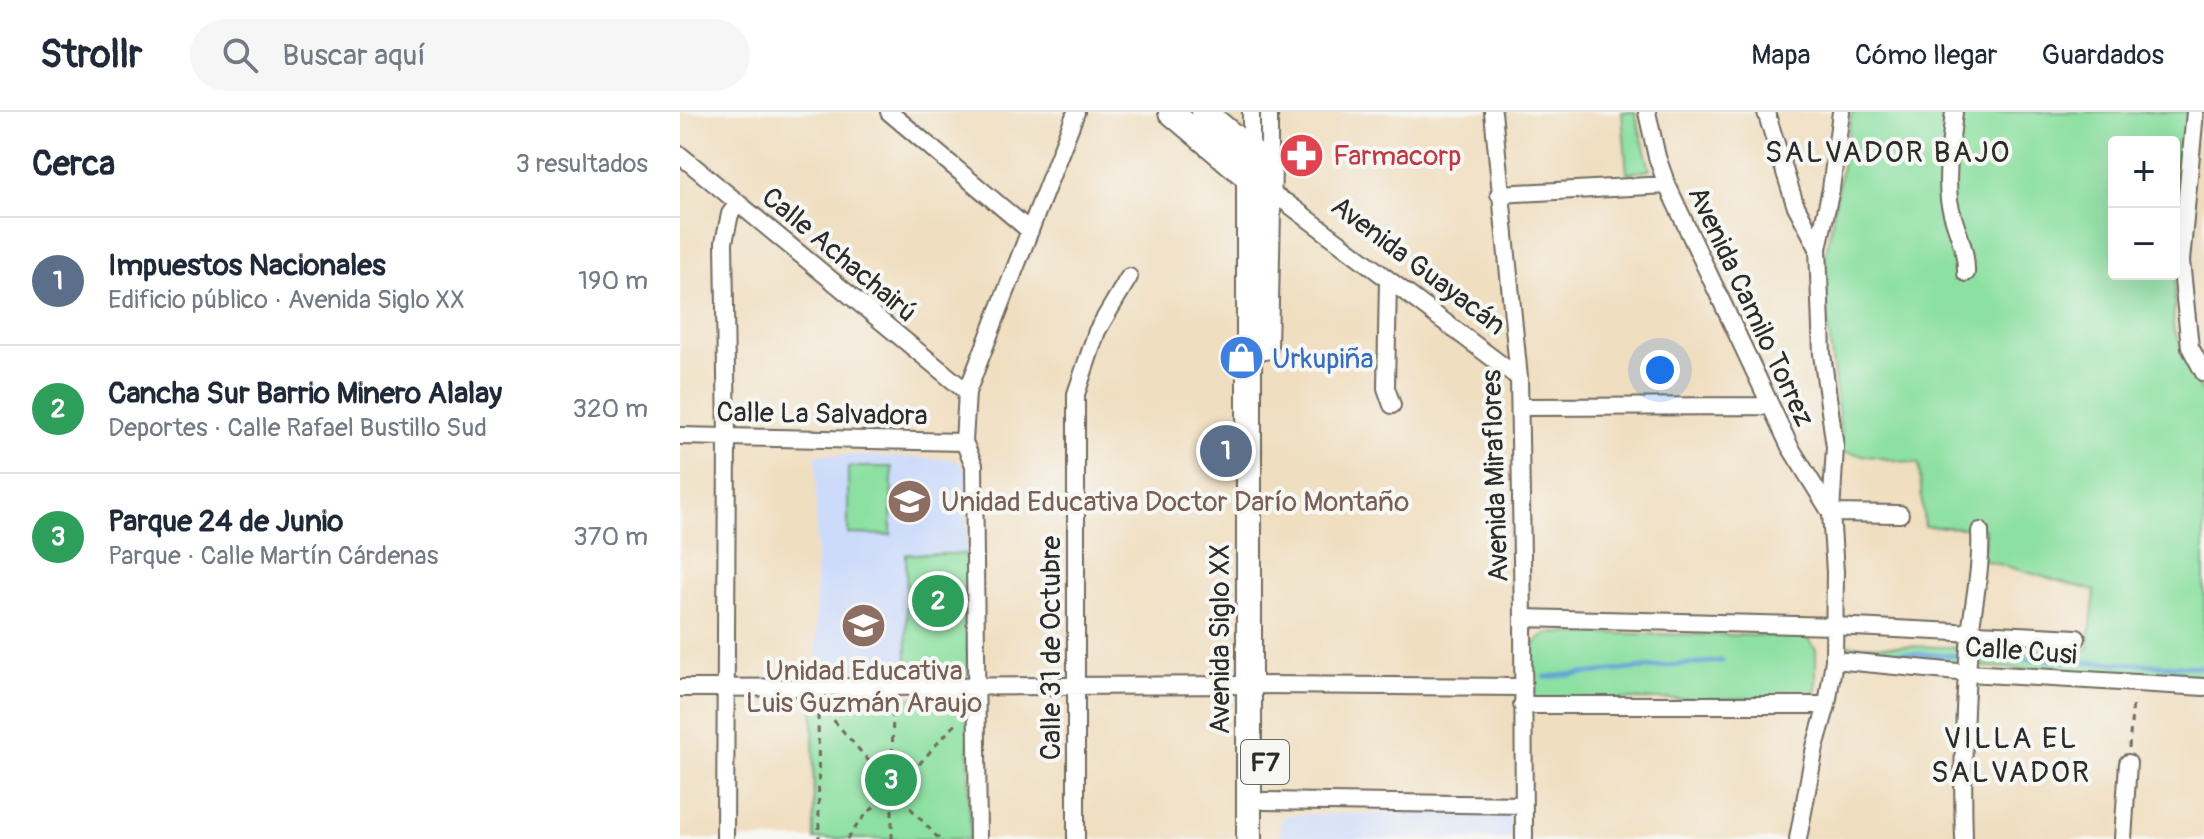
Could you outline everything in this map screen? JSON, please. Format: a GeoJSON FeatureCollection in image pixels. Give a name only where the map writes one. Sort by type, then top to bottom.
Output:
{"type":"FeatureCollection","features":[{"type":"Feature","properties":{"kind":"highway","name":"Avenida Guayacán"},"geometry":{"type":"LineString","coordinates":[[1171,112],[1259,172]]}},
{"type":"Feature","properties":{"kind":"highway","name":"Avenida Guayacán"},"geometry":{"type":"LineString","coordinates":[[1204,112],[1259,172]]}},
{"type":"Feature","properties":{"kind":"highway","name":"Avenida Siglo XX"},"geometry":{"type":"LineString","coordinates":[[1259,172],[1258,685],[1265,839]]}},
{"type":"Feature","properties":{"kind":"highway","name":"Avenida Siglo XX"},"geometry":{"type":"LineString","coordinates":[[1249,839],[1258,685]]}},
{"type":"Feature","properties":{"kind":"street"},"geometry":{"type":"LineString","coordinates":[[889,112],[1030,231]]}},
{"type":"Feature","properties":{"kind":"street"},"geometry":{"type":"LineString","coordinates":[[978,839],[974,465],[964,442],[967,392],[1076,112]]}},
{"type":"Feature","properties":{"kind":"street"},"geometry":{"type":"LineString","coordinates":[[1251,112],[1259,172]]}},
{"type":"Feature","properties":{"kind":"street"},"geometry":{"type":"LineString","coordinates":[[1259,172],[1269,112]]}},
{"type":"Feature","properties":{"kind":"street","name":"Avenida Miraflores"},"geometry":{"type":"LineString","coordinates":[[1493,112],[1519,378],[1524,839]]}},
{"type":"Feature","properties":{"kind":"street","name":"Avenida Camilo Torrez"},"geometry":{"type":"LineString","coordinates":[[1647,112],[1667,185],[1790,447],[1831,513]]}},
{"type":"Feature","properties":{"kind":"street"},"geometry":{"type":"LineString","coordinates":[[1766,112],[1795,204],[1818,248]]}},
{"type":"Feature","properties":{"kind":"street"},"geometry":{"type":"LineString","coordinates":[[1798,839],[1834,660],[1835,572],[1831,513],[1835,447],[1822,354],[1818,248],[1831,189],[1841,112]]}},
{"type":"Feature","properties":{"kind":"street"},"geometry":{"type":"LineString","coordinates":[[1954,112],[1948,163],[1950,203],[1967,257],[1966,273]]}},
{"type":"Feature","properties":{"kind":"street"},"geometry":{"type":"LineString","coordinates":[[2195,112],[2181,261],[2190,347],[2204,373]]}},
{"type":"Feature","properties":{"kind":"street","name":"Calle Achachairú"},"geometry":{"type":"LineString","coordinates":[[680,155],[967,392]]}},
{"type":"Feature","properties":{"kind":"street","name":"Avenida Guayacán"},"geometry":{"type":"LineString","coordinates":[[1259,172],[1287,203],[1519,378]]}},
{"type":"Feature","properties":{"kind":"street"},"geometry":{"type":"LineString","coordinates":[[1499,194],[1667,185]]}},
{"type":"Feature","properties":{"kind":"street"},"geometry":{"type":"LineString","coordinates":[[725,839],[727,438],[724,242],[730,214],[738,203]]}},
{"type":"Feature","properties":{"kind":"street","name":"Calle 31 de Octubre"},"geometry":{"type":"LineString","coordinates":[[1076,839],[1076,394],[1097,331],[1129,277]]}},
{"type":"Feature","properties":{"kind":"street"},"geometry":{"type":"LineString","coordinates":[[1388,280],[1386,388],[1392,405]]}},
{"type":"Feature","properties":{"kind":"street"},"geometry":{"type":"LineString","coordinates":[[1520,407],[1770,406]]}},
{"type":"Feature","properties":{"kind":"street","name":"Calle La Salvadora"},"geometry":{"type":"LineString","coordinates":[[680,436],[964,442]]}},
{"type":"Feature","properties":{"kind":"street"},"geometry":{"type":"LineString","coordinates":[[1831,513],[1900,514]]}},
{"type":"Feature","properties":{"kind":"street"},"geometry":{"type":"LineString","coordinates":[[1964,839],[1970,634],[1982,560],[1980,531]]}},
{"type":"Feature","properties":{"kind":"street"},"geometry":{"type":"LineString","coordinates":[[1523,618],[1834,626],[2077,638]]}},
{"type":"Feature","properties":{"kind":"street","name":"Calle Cusi"},"geometry":{"type":"LineString","coordinates":[[1834,660],[1968,673],[2204,687]]}},
{"type":"Feature","properties":{"kind":"street"},"geometry":{"type":"LineString","coordinates":[[680,688],[978,685],[1522,687]]}},
{"type":"Feature","properties":{"kind":"street"},"geometry":{"type":"LineString","coordinates":[[1522,705],[1827,705]]}},
{"type":"Feature","properties":{"kind":"street"},"geometry":{"type":"LineString","coordinates":[[2123,839],[2128,763]]}},
{"type":"Feature","properties":{"kind":"street"},"geometry":{"type":"LineString","coordinates":[[1264,801],[1524,805]]}},
{"type":"Feature","properties":{"kind":"path"},"geometry":{"type":"LineString","coordinates":[[2128,763],[2135,684]]}},
{"type":"Feature","properties":{"kind":"path"},"geometry":{"type":"LineString","coordinates":[[892,778],[894,686]]}},
{"type":"Feature","properties":{"kind":"path"},"geometry":{"type":"LineString","coordinates":[[819,839],[818,702],[886,781]]}},
{"type":"Feature","properties":{"kind":"path"},"geometry":{"type":"LineString","coordinates":[[902,781],[966,716]]}},
{"type":"Feature","properties":{"kind":"path"},"geometry":{"type":"LineString","coordinates":[[892,778],[902,781],[906,790],[902,799],[892,801],[885,797],[882,791],[886,781],[892,778]]}},
{"type":"Feature","properties":{"kind":"path"},"geometry":{"type":"LineString","coordinates":[[847,839],[885,797]]}},
{"type":"Feature","properties":{"kind":"path"},"geometry":{"type":"LineString","coordinates":[[902,799],[939,839]]}},
{"type":"Feature","properties":{"kind":"path"},"geometry":{"type":"LineString","coordinates":[[892,801],[892,839]]}},
{"type":"Feature","properties":{"kind":"shaded area"},"geometry":{"type":"Polygon","coordinates":[[[816,454],[953,459],[967,469],[967,554],[906,555],[907,672],[816,672],[816,454]]]}},
{"type":"Feature","properties":{"kind":"shaded area"},"geometry":{"type":"Polygon","coordinates":[[[1510,811],[1510,839],[1280,839],[1280,823],[1285,815],[1510,811]]]}},
{"type":"Feature","properties":{"kind":"green space"},"geometry":{"type":"Polygon","coordinates":[[[1622,112],[1635,112],[1650,170],[1627,173],[1622,112]]]}},
{"type":"Feature","properties":{"kind":"green space"},"geometry":{"type":"Polygon","coordinates":[[[1852,112],[2189,112],[2180,199],[2180,136],[2108,136],[2108,280],[2175,280],[2173,327],[2195,381],[2204,394],[2204,680],[1846,658],[1846,645],[2088,650],[2095,591],[1983,560],[1985,529],[1924,526],[1919,464],[1843,452],[1824,264],[1852,112]]]}},
{"type":"Feature","properties":{"kind":"green space"},"geometry":{"type":"Polygon","coordinates":[[[848,467],[892,467],[891,535],[848,534],[848,467]]]}},
{"type":"Feature","properties":{"kind":"green space"},"geometry":{"type":"Polygon","coordinates":[[[906,554],[967,554],[968,676],[907,677],[906,554]]]}},
{"type":"Feature","properties":{"kind":"green space"},"geometry":{"type":"Polygon","coordinates":[[[1552,633],[1805,636],[1816,649],[1816,690],[1810,698],[1530,700],[1531,651],[1542,637],[1552,633]]]}},
{"type":"Feature","properties":{"kind":"green space"},"geometry":{"type":"Polygon","coordinates":[[[813,697],[968,698],[970,839],[814,839],[813,697]]]}},
{"type":"Feature","properties":{"kind":"waterway"},"geometry":{"type":"LineString","coordinates":[[1853,651],[2204,667]]}},
{"type":"Feature","properties":{"kind":"waterway"},"geometry":{"type":"LineString","coordinates":[[1545,677],[1722,661]]}},
{"type":"Feature","properties":{"kind":"place","name":"Farmacorp"},"geometry":{"type":"Point","coordinates":[1302,155]}},
{"type":"Feature","properties":{"kind":"place","name":"Urkupiña"},"geometry":{"type":"Point","coordinates":[1241,358]}},
{"type":"Feature","properties":{"kind":"place","name":"Impuestos Nacionales"},"geometry":{"type":"Point","coordinates":[1226,451]}},
{"type":"Feature","properties":{"kind":"place","name":"Unidad Educativa Doctor Darío Montaño"},"geometry":{"type":"Point","coordinates":[910,501]}},
{"type":"Feature","properties":{"kind":"place","name":"Cancha Sur Barrio Minero Alalay"},"geometry":{"type":"Point","coordinates":[938,601]}},
{"type":"Feature","properties":{"kind":"place","name":"Unidad Educativa Luis Guzmán Araujo"},"geometry":{"type":"Point","coordinates":[864,626]}},
{"type":"Feature","properties":{"kind":"place","name":"Parque 24 de Junio"},"geometry":{"type":"Point","coordinates":[891,780]}},
{"type":"Feature","properties":{"kind":"district","name":"SALVADOR BAJO"},"geometry":{"type":"Point","coordinates":[1888,152]}},
{"type":"Feature","properties":{"kind":"district","name":"VILLA EL SALVADOR"},"geometry":{"type":"Point","coordinates":[2011,755]}}]}
